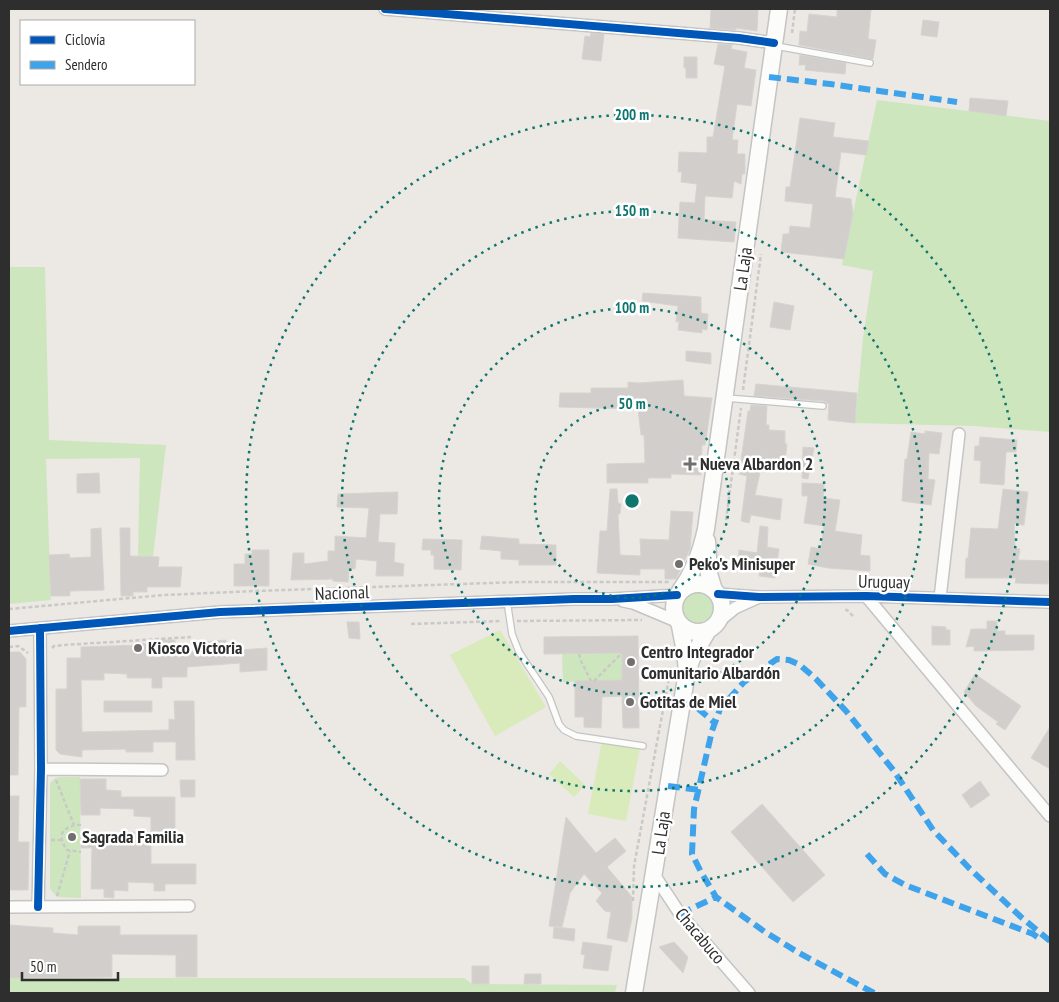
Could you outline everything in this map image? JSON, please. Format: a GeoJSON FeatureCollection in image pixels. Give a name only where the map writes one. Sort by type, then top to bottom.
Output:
{"type":"FeatureCollection","features":[{"type":"Feature","properties":{"kind":"main road","name":"La Laja"},"geometry":{"type":"LineString","coordinates":[[678,589],[691,575],[706,529],[779,46],[779,9]]}},
{"type":"Feature","properties":{"kind":"main road","name":"La Laja"},"geometry":{"type":"LineString","coordinates":[[706,529],[709,574],[716,592]]}},
{"type":"Feature","properties":{"kind":"main road"},"geometry":{"type":"LineString","coordinates":[[704,584],[716,592],[722,602],[722,612],[714,626],[698,633],[689,631],[678,623],[673,608],[678,589],[704,584]]}},
{"type":"Feature","properties":{"kind":"main road","name":"La Laja"},"geometry":{"type":"LineString","coordinates":[[678,623],[686,652],[687,672]]}},
{"type":"Feature","properties":{"kind":"main road","name":"La Laja"},"geometry":{"type":"LineString","coordinates":[[634,993],[655,876],[687,672],[692,658],[714,626]]}},
{"type":"Feature","properties":{"kind":"street"},"geometry":{"type":"LineString","coordinates":[[385,9],[729,37],[779,46]]}},
{"type":"Feature","properties":{"kind":"street"},"geometry":{"type":"LineString","coordinates":[[940,598],[958,434]]}},
{"type":"Feature","properties":{"kind":"street","name":"Nacional"},"geometry":{"type":"LineString","coordinates":[[9,632],[220,612],[612,599],[678,589]]}},
{"type":"Feature","properties":{"kind":"street","name":"Uruguay"},"geometry":{"type":"LineString","coordinates":[[716,592],[759,597],[866,596],[1050,602]]}},
{"type":"Feature","properties":{"kind":"street"},"geometry":{"type":"LineString","coordinates":[[866,596],[1050,816]]}},
{"type":"Feature","properties":{"kind":"street","name":"Uruguay"},"geometry":{"type":"LineString","coordinates":[[714,626],[735,608],[759,597]]}},
{"type":"Feature","properties":{"kind":"street","name":"Nacional"},"geometry":{"type":"LineString","coordinates":[[612,599],[633,603],[678,623]]}},
{"type":"Feature","properties":{"kind":"street"},"geometry":{"type":"LineString","coordinates":[[38,907],[41,769],[40,628]]}},
{"type":"Feature","properties":{"kind":"street"},"geometry":{"type":"LineString","coordinates":[[41,769],[162,770]]}},
{"type":"Feature","properties":{"kind":"street","name":"Chacabuco"},"geometry":{"type":"LineString","coordinates":[[655,876],[680,914],[748,993]]}},
{"type":"Feature","properties":{"kind":"street"},"geometry":{"type":"LineString","coordinates":[[9,907],[190,906]]}},
{"type":"Feature","properties":{"kind":"lane"},"geometry":{"type":"LineString","coordinates":[[779,46],[870,62]]}},
{"type":"Feature","properties":{"kind":"lane"},"geometry":{"type":"LineString","coordinates":[[725,398],[823,406]]}},
{"type":"Feature","properties":{"kind":"lane"},"geometry":{"type":"LineString","coordinates":[[507,601],[512,634],[519,652],[549,697],[559,724],[564,730],[576,736],[643,746]]}},
{"type":"Feature","properties":{"kind":"path"},"geometry":{"type":"LineString","coordinates":[[779,46],[795,9]]}},
{"type":"Feature","properties":{"kind":"path"},"geometry":{"type":"LineString","coordinates":[[726,520],[761,253]]}},
{"type":"Feature","properties":{"kind":"path"},"geometry":{"type":"LineString","coordinates":[[9,609],[164,595],[520,582],[678,589]]}},
{"type":"Feature","properties":{"kind":"path"},"geometry":{"type":"LineString","coordinates":[[838,610],[847,610],[854,617]]}},
{"type":"Feature","properties":{"kind":"path"},"geometry":{"type":"LineString","coordinates":[[51,657],[51,648],[54,646],[190,637]]}},
{"type":"Feature","properties":{"kind":"path"},"geometry":{"type":"LineString","coordinates":[[579,654],[592,681],[622,653]]}},
{"type":"Feature","properties":{"kind":"path"},"geometry":{"type":"LineString","coordinates":[[50,783],[55,778],[61,777]]}},
{"type":"Feature","properties":{"kind":"path"},"geometry":{"type":"LineString","coordinates":[[55,778],[74,826]]}},
{"type":"Feature","properties":{"kind":"path"},"geometry":{"type":"LineString","coordinates":[[81,825],[64,830],[62,833],[64,846],[70,851],[81,852]]}},
{"type":"Feature","properties":{"kind":"path"},"geometry":{"type":"LineString","coordinates":[[50,840],[62,840]]}},
{"type":"Feature","properties":{"kind":"path"},"geometry":{"type":"LineString","coordinates":[[57,897],[70,851]]}},
{"type":"Feature","properties":{"kind":"path"},"geometry":{"type":"LineString","coordinates":[[53,894],[57,897],[65,898]]}},
{"type":"Feature","properties":{"kind":"green space"},"geometry":{"type":"Polygon","coordinates":[[[877,100],[1050,121],[1050,432],[974,426],[855,423],[863,338],[873,271],[842,265],[877,100]]]}},
{"type":"Feature","properties":{"kind":"green space"},"geometry":{"type":"Polygon","coordinates":[[[9,267],[45,267],[49,440],[166,445],[153,557],[138,556],[140,458],[46,459],[51,600],[9,604],[9,267]]]}},
{"type":"Feature","properties":{"kind":"green space"},"geometry":{"type":"Polygon","coordinates":[[[705,588],[716,597],[713,613],[700,622],[688,622],[683,610],[686,600],[693,593],[705,588]]]}},
{"type":"Feature","properties":{"kind":"green space"},"geometry":{"type":"Polygon","coordinates":[[[500,630],[546,707],[495,736],[450,655],[500,630]]]}},
{"type":"Feature","properties":{"kind":"green space"},"geometry":{"type":"Polygon","coordinates":[[[622,653],[622,680],[563,682],[562,654],[622,653]]]}},
{"type":"Feature","properties":{"kind":"green space"},"geometry":{"type":"Polygon","coordinates":[[[602,741],[640,748],[626,821],[588,814],[602,741]]]}},
{"type":"Feature","properties":{"kind":"green space"},"geometry":{"type":"Polygon","coordinates":[[[560,761],[585,785],[574,797],[549,774],[560,761]]]}},
{"type":"Feature","properties":{"kind":"green space"},"geometry":{"type":"Polygon","coordinates":[[[80,777],[81,898],[57,897],[50,889],[50,783],[55,778],[80,777]]]}},
{"type":"Feature","properties":{"kind":"green space"},"geometry":{"type":"Polygon","coordinates":[[[9,978],[464,978],[472,984],[617,985],[615,993],[9,993],[9,978]]]}},
{"type":"Feature","properties":{"kind":"building"},"geometry":{"type":"Polygon","coordinates":[[[711,9],[758,10],[757,31],[736,28],[736,30],[710,28],[711,9]]]}},
{"type":"Feature","properties":{"kind":"building"},"geometry":{"type":"Polygon","coordinates":[[[837,9],[871,9],[868,39],[876,40],[873,59],[799,45],[800,31],[807,32],[809,14],[837,17],[837,9]]]}},
{"type":"Feature","properties":{"kind":"building"},"geometry":{"type":"Polygon","coordinates":[[[923,20],[939,22],[937,37],[921,35],[923,20]]]}},
{"type":"Feature","properties":{"kind":"building"},"geometry":{"type":"Polygon","coordinates":[[[591,33],[604,34],[601,61],[582,59],[585,36],[590,37],[591,33]]]}},
{"type":"Feature","properties":{"kind":"building"},"geometry":{"type":"Polygon","coordinates":[[[718,44],[732,45],[731,49],[747,52],[744,68],[756,70],[751,106],[737,104],[732,140],[738,140],[737,154],[745,154],[745,174],[742,174],[741,184],[734,181],[732,198],[705,196],[704,220],[736,222],[734,242],[678,238],[680,202],[695,203],[697,184],[681,182],[682,172],[678,172],[679,152],[707,153],[707,137],[713,137],[725,66],[714,64],[718,44]]]}},
{"type":"Feature","properties":{"kind":"building"},"geometry":{"type":"Polygon","coordinates":[[[800,55],[846,63],[845,74],[805,70],[806,65],[799,65],[800,55]]]}},
{"type":"Feature","properties":{"kind":"building"},"geometry":{"type":"Polygon","coordinates":[[[684,57],[697,57],[697,78],[686,78],[684,57]]]}},
{"type":"Feature","properties":{"kind":"building"},"geometry":{"type":"Polygon","coordinates":[[[970,98],[1008,101],[1006,116],[969,111],[970,98]]]}},
{"type":"Feature","properties":{"kind":"building"},"geometry":{"type":"Polygon","coordinates":[[[800,118],[835,123],[833,137],[869,141],[866,155],[841,152],[835,197],[851,199],[853,214],[844,259],[781,252],[783,234],[789,234],[790,226],[810,228],[813,204],[785,201],[786,187],[790,187],[800,118]]]}},
{"type":"Feature","properties":{"kind":"building"},"geometry":{"type":"Polygon","coordinates":[[[643,293],[701,297],[701,313],[708,314],[707,330],[702,329],[702,333],[678,330],[679,321],[676,322],[678,306],[642,301],[643,293]]]}},
{"type":"Feature","properties":{"kind":"building"},"geometry":{"type":"Polygon","coordinates":[[[774,302],[794,306],[790,330],[770,327],[774,302]]]}},
{"type":"Feature","properties":{"kind":"building"},"geometry":{"type":"Polygon","coordinates":[[[686,351],[711,353],[711,364],[686,361],[686,351]]]}},
{"type":"Feature","properties":{"kind":"building"},"geometry":{"type":"Polygon","coordinates":[[[683,380],[684,396],[712,398],[705,445],[702,445],[701,475],[671,474],[671,478],[648,478],[648,483],[607,483],[607,464],[645,463],[644,435],[641,435],[638,409],[559,407],[560,393],[591,393],[591,388],[628,388],[628,382],[683,380]]]}},
{"type":"Feature","properties":{"kind":"building"},"geometry":{"type":"Polygon","coordinates":[[[756,384],[857,393],[855,423],[828,420],[829,404],[824,401],[754,396],[756,384]]]}},
{"type":"Feature","properties":{"kind":"building"},"geometry":{"type":"Polygon","coordinates":[[[751,405],[767,406],[766,425],[769,425],[769,430],[785,431],[785,444],[787,444],[784,470],[761,468],[755,495],[782,499],[780,520],[751,515],[749,523],[741,521],[747,476],[739,474],[748,411],[750,411],[751,405]]]}},
{"type":"Feature","properties":{"kind":"building"},"geometry":{"type":"Polygon","coordinates":[[[925,431],[942,433],[939,454],[929,453],[928,479],[935,480],[931,505],[902,501],[905,459],[907,459],[911,432],[925,434],[925,431]]]}},
{"type":"Feature","properties":{"kind":"building"},"geometry":{"type":"Polygon","coordinates":[[[980,437],[1017,440],[1016,452],[1006,452],[1004,485],[980,483],[981,461],[974,460],[975,446],[979,446],[980,437]]]}},
{"type":"Feature","properties":{"kind":"building"},"geometry":{"type":"Polygon","coordinates":[[[803,447],[814,448],[808,479],[802,478],[803,447]]]}},
{"type":"Feature","properties":{"kind":"building"},"geometry":{"type":"Polygon","coordinates":[[[99,473],[100,493],[77,493],[77,474],[99,473]]]}},
{"type":"Feature","properties":{"kind":"building"},"geometry":{"type":"Polygon","coordinates":[[[802,483],[824,484],[823,498],[840,500],[835,531],[862,535],[860,555],[870,556],[870,571],[828,568],[808,564],[811,547],[821,549],[824,526],[804,523],[808,496],[802,496],[802,483]]]}},
{"type":"Feature","properties":{"kind":"building"},"geometry":{"type":"Polygon","coordinates":[[[610,489],[617,489],[618,503],[621,504],[620,514],[618,514],[620,555],[641,556],[640,539],[669,540],[671,511],[693,512],[690,549],[676,579],[665,579],[665,569],[640,569],[640,575],[597,573],[600,531],[607,531],[610,489]]]}},
{"type":"Feature","properties":{"kind":"building"},"geometry":{"type":"Polygon","coordinates":[[[1003,489],[1028,492],[1024,525],[1014,524],[1015,548],[1020,549],[1018,560],[1049,561],[1048,584],[1015,583],[1016,578],[965,578],[971,528],[998,529],[1003,489]]]}},
{"type":"Feature","properties":{"kind":"building"},"geometry":{"type":"Polygon","coordinates":[[[398,492],[397,514],[380,514],[378,542],[395,543],[394,562],[404,564],[403,576],[376,576],[377,561],[356,559],[355,569],[349,569],[348,582],[333,581],[333,579],[291,580],[293,553],[304,553],[304,564],[328,561],[328,551],[335,551],[335,536],[366,538],[369,508],[337,507],[338,494],[398,492]]]}},
{"type":"Feature","properties":{"kind":"building"},"geometry":{"type":"Polygon","coordinates":[[[760,526],[768,527],[767,547],[779,549],[775,578],[759,576],[760,566],[738,564],[739,550],[757,553],[760,526]]]}},
{"type":"Feature","properties":{"kind":"building"},"geometry":{"type":"Polygon","coordinates":[[[101,528],[104,590],[70,591],[70,596],[51,596],[49,555],[69,554],[70,558],[91,557],[91,529],[101,528]]]}},
{"type":"Feature","properties":{"kind":"building"},"geometry":{"type":"Polygon","coordinates":[[[120,528],[130,528],[130,556],[159,557],[158,567],[182,567],[180,587],[147,587],[147,592],[133,592],[133,596],[121,596],[120,528]]]}},
{"type":"Feature","properties":{"kind":"building"},"geometry":{"type":"Polygon","coordinates":[[[482,536],[519,539],[519,544],[556,545],[556,565],[519,565],[519,560],[501,559],[501,551],[480,549],[482,536]]]}},
{"type":"Feature","properties":{"kind":"building"},"geometry":{"type":"Polygon","coordinates":[[[423,539],[462,540],[461,570],[434,569],[434,555],[431,555],[431,550],[422,550],[423,539]]]}},
{"type":"Feature","properties":{"kind":"building"},"geometry":{"type":"Polygon","coordinates":[[[252,550],[269,550],[269,586],[234,586],[234,564],[245,564],[245,554],[252,554],[252,550]]]}},
{"type":"Feature","properties":{"kind":"building"},"geometry":{"type":"Polygon","coordinates":[[[987,621],[997,621],[997,631],[1005,631],[1005,635],[1034,635],[1034,650],[974,651],[974,646],[966,647],[971,629],[987,629],[987,621]]]}},
{"type":"Feature","properties":{"kind":"building"},"geometry":{"type":"Polygon","coordinates":[[[347,622],[359,622],[360,639],[349,638],[347,622]]]}},
{"type":"Feature","properties":{"kind":"building"},"geometry":{"type":"Polygon","coordinates":[[[932,626],[946,627],[946,630],[950,630],[950,645],[932,645],[932,626]]]}},
{"type":"Feature","properties":{"kind":"building"},"geometry":{"type":"Polygon","coordinates":[[[638,636],[639,728],[623,728],[622,696],[602,697],[601,728],[584,727],[584,717],[575,717],[575,681],[622,680],[622,653],[544,654],[544,637],[638,636]]]}},
{"type":"Feature","properties":{"kind":"building"},"geometry":{"type":"Polygon","coordinates":[[[151,640],[175,640],[175,651],[203,651],[203,642],[226,640],[227,651],[267,648],[267,670],[240,672],[240,663],[187,667],[187,677],[162,677],[162,688],[152,688],[152,678],[127,678],[127,674],[104,673],[104,680],[81,680],[82,732],[169,730],[169,719],[175,720],[174,701],[194,701],[195,760],[176,760],[176,742],[153,742],[153,752],[126,752],[126,749],[82,750],[82,757],[60,754],[56,750],[56,689],[67,689],[67,658],[81,658],[81,647],[151,644],[151,640]]]}},
{"type":"Feature","properties":{"kind":"building"},"geometry":{"type":"Polygon","coordinates":[[[9,652],[20,652],[26,659],[26,707],[19,707],[18,775],[9,775],[9,652]]]}},
{"type":"Feature","properties":{"kind":"building"},"geometry":{"type":"Polygon","coordinates":[[[975,674],[1021,706],[1005,730],[996,724],[998,722],[976,706],[964,692],[975,674]]]}},
{"type":"Feature","properties":{"kind":"building"},"geometry":{"type":"Polygon","coordinates":[[[104,701],[152,701],[152,712],[104,712],[104,701]]]}},
{"type":"Feature","properties":{"kind":"building"},"geometry":{"type":"Polygon","coordinates":[[[1050,727],[1050,769],[1031,758],[1050,727]]]}},
{"type":"Feature","properties":{"kind":"building"},"geometry":{"type":"Polygon","coordinates":[[[80,779],[106,779],[106,790],[121,791],[121,797],[175,797],[175,840],[151,840],[151,864],[196,864],[196,884],[165,884],[165,891],[154,891],[154,883],[128,882],[128,891],[114,890],[114,898],[104,897],[104,889],[91,889],[92,848],[81,848],[81,834],[103,833],[103,839],[128,840],[128,832],[151,832],[151,817],[134,816],[134,809],[100,808],[100,815],[81,815],[80,779]]]}},
{"type":"Feature","properties":{"kind":"building"},"geometry":{"type":"Polygon","coordinates":[[[180,780],[195,780],[195,797],[181,797],[180,780]]]}},
{"type":"Feature","properties":{"kind":"building"},"geometry":{"type":"Polygon","coordinates":[[[980,781],[990,795],[971,808],[962,795],[980,781]]]}},
{"type":"Feature","properties":{"kind":"building"},"geometry":{"type":"Polygon","coordinates":[[[9,796],[19,796],[18,842],[29,842],[28,890],[9,890],[9,796]]]}},
{"type":"Feature","properties":{"kind":"building"},"geometry":{"type":"Polygon","coordinates":[[[762,804],[825,875],[793,902],[731,832],[762,804]]]}},
{"type":"Feature","properties":{"kind":"building"},"geometry":{"type":"Polygon","coordinates":[[[566,817],[596,853],[615,838],[626,851],[607,867],[632,897],[632,918],[627,942],[607,938],[611,912],[605,911],[596,901],[602,893],[584,874],[570,893],[562,927],[549,926],[566,817]]]}},
{"type":"Feature","properties":{"kind":"building"},"geometry":{"type":"Polygon","coordinates":[[[9,925],[53,928],[53,933],[78,935],[78,926],[120,926],[120,935],[197,935],[197,977],[176,977],[176,955],[112,954],[112,977],[9,978],[9,925]]]}},
{"type":"Feature","properties":{"kind":"building"},"geometry":{"type":"Polygon","coordinates":[[[554,927],[575,929],[574,941],[553,938],[554,927]]]}},
{"type":"Feature","properties":{"kind":"building"},"geometry":{"type":"Polygon","coordinates":[[[583,942],[612,946],[608,971],[583,968],[585,955],[581,954],[583,942]]]}},
{"type":"Feature","properties":{"kind":"building"},"geometry":{"type":"Polygon","coordinates":[[[674,942],[688,957],[683,973],[659,947],[674,942]]]}},
{"type":"Feature","properties":{"kind":"building"},"geometry":{"type":"Polygon","coordinates":[[[472,966],[489,966],[489,984],[472,984],[472,966]]]}},
{"type":"Feature","properties":{"kind":"building"},"geometry":{"type":"Polygon","coordinates":[[[525,974],[541,974],[541,984],[524,984],[525,974]]]}},
{"type":"Feature","properties":{"kind":"marked path"},"geometry":{"type":"LineString","coordinates":[[769,77],[957,102]]}},
{"type":"Feature","properties":{"kind":"marked path"},"geometry":{"type":"LineString","coordinates":[[874,993],[799,953],[765,932],[716,897],[692,854],[694,809],[712,731],[720,709],[744,682],[777,659],[789,660],[800,665],[816,679],[846,711],[894,771],[933,830],[969,868],[1021,917],[1050,941]]}},
{"type":"Feature","properties":{"kind":"marked path"},"geometry":{"type":"LineString","coordinates":[[681,702],[695,706],[715,723]]}},
{"type":"Feature","properties":{"kind":"marked path"},"geometry":{"type":"LineString","coordinates":[[668,786],[699,790]]}},
{"type":"Feature","properties":{"kind":"marked path"},"geometry":{"type":"LineString","coordinates":[[867,854],[885,874],[905,885],[1033,934],[1042,940]]}},
{"type":"Feature","properties":{"kind":"marked path"},"geometry":{"type":"LineString","coordinates":[[680,914],[716,897]]}},
{"type":"Feature","properties":{"kind":"cycle path"},"geometry":{"type":"LineString","coordinates":[[385,9],[739,38],[774,43]]}},
{"type":"Feature","properties":{"kind":"cycle path"},"geometry":{"type":"LineString","coordinates":[[718,594],[759,597],[866,596],[1050,602]]}},
{"type":"Feature","properties":{"kind":"cycle path"},"geometry":{"type":"LineString","coordinates":[[9,631],[220,612],[612,599],[677,595]]}},
{"type":"Feature","properties":{"kind":"cycle path"},"geometry":{"type":"LineString","coordinates":[[38,907],[41,769],[40,628]]}},
{"type":"Feature","properties":{"kind":"place","name":"Nueva Albardon 2"},"geometry":{"type":"Point","coordinates":[690,464]}},
{"type":"Feature","properties":{"kind":"place","name":"Peko's Minisuper"},"geometry":{"type":"Point","coordinates":[679,564]}},
{"type":"Feature","properties":{"kind":"place","name":"Kiosco Victoria"},"geometry":{"type":"Point","coordinates":[138,648]}},
{"type":"Feature","properties":{"kind":"place","name":"Centro Integrador Comunitario Albardón"},"geometry":{"type":"Point","coordinates":[631,662]}},
{"type":"Feature","properties":{"kind":"place","name":"Gotitas de Miel"},"geometry":{"type":"Point","coordinates":[630,702]}},
{"type":"Feature","properties":{"kind":"place","name":"Sagrada Familia"},"geometry":{"type":"Point","coordinates":[72,837]}}]}
